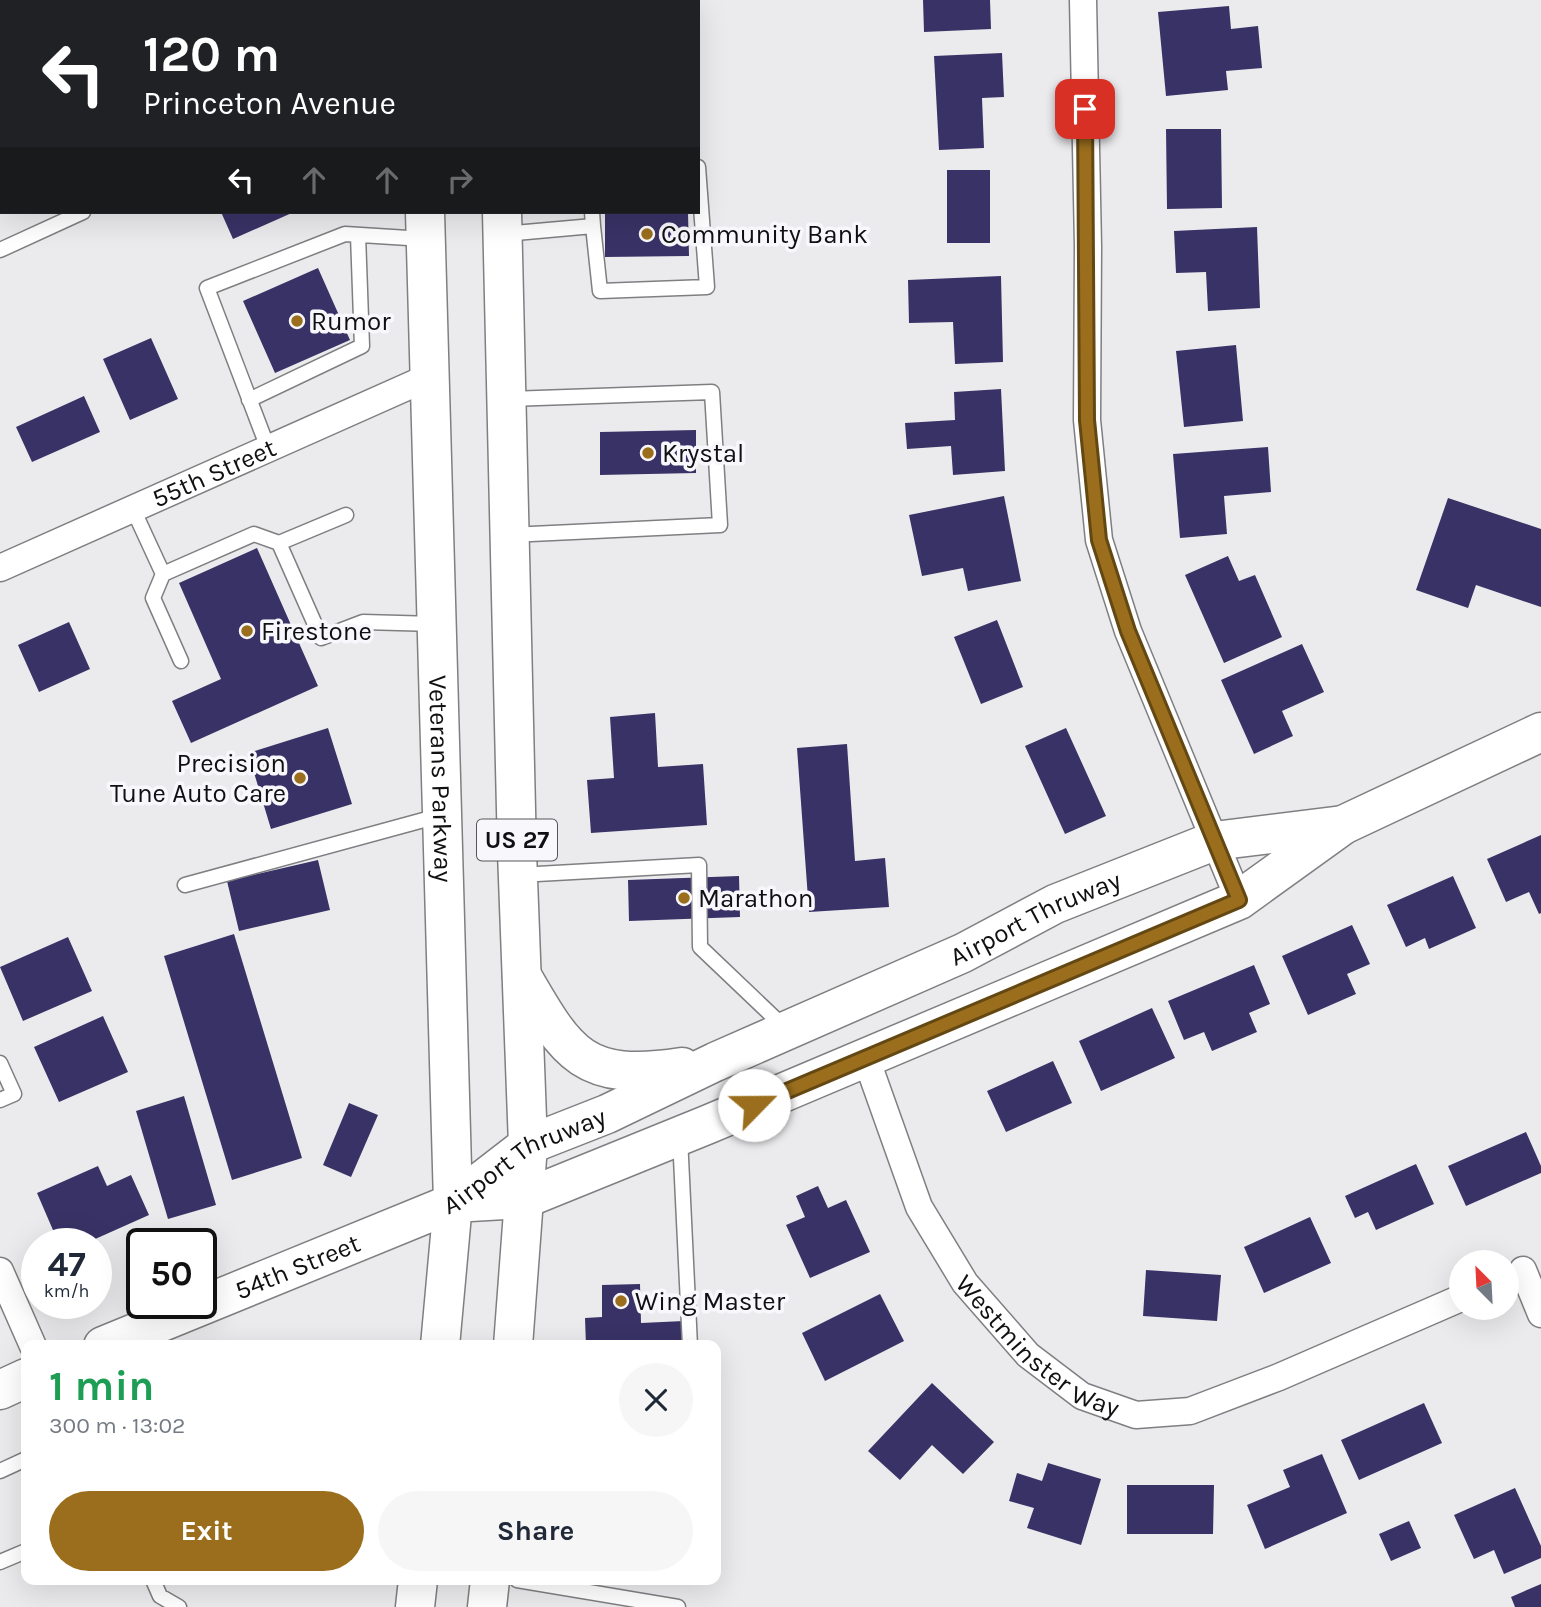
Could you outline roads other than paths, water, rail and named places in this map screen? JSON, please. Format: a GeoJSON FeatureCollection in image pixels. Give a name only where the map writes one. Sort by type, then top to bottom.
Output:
{"type":"FeatureCollection","features":[{"type":"Feature","properties":{"kind":"main road","name":"US 27"},"geometry":{"type":"LineString","coordinates":[[502,223],[518,875],[528,1145],[513,1340]]}},
{"type":"Feature","properties":{"kind":"main road","name":"Veterans Parkway"},"geometry":{"type":"LineString","coordinates":[[425,225],[453,1203],[441,1340]]}},
{"type":"Feature","properties":{"kind":"main road","name":"Airport Thruway"},"geometry":{"type":"LineString","coordinates":[[453,1203],[524,1199],[1239,900],[1343,825],[1541,732]]}},
{"type":"Feature","properties":{"kind":"main road","name":"Airport Thruway"},"geometry":{"type":"LineString","coordinates":[[453,1203],[528,1145],[607,1114],[715,1062],[963,953],[1055,904],[1214,841],[1343,825]]}},
{"type":"Feature","properties":{"kind":"main road"},"geometry":{"type":"LineString","coordinates":[[522,976],[559,1036],[587,1060],[606,1068],[646,1073],[715,1062]]}},
{"type":"Feature","properties":{"kind":"main road","name":"54th Street"},"geometry":{"type":"LineString","coordinates":[[129,1340],[453,1203]]}},
{"type":"Feature","properties":{"kind":"main road"},"geometry":{"type":"LineString","coordinates":[[0,1390],[21,1380]]}},
{"type":"Feature","properties":{"kind":"main road"},"geometry":{"type":"LineString","coordinates":[[415,1607],[417,1585]]}},
{"type":"Feature","properties":{"kind":"main road"},"geometry":{"type":"LineString","coordinates":[[487,1607],[489,1585]]}},
{"type":"Feature","properties":{"kind":"street"},"geometry":{"type":"LineString","coordinates":[[1083,0],[1088,246],[1087,420],[1099,540],[1128,631],[1239,900]]}},
{"type":"Feature","properties":{"kind":"street","name":"55th Street"},"geometry":{"type":"LineString","coordinates":[[0,568],[429,377]]}},
{"type":"Feature","properties":{"kind":"street","name":"Westminster Way"},"geometry":{"type":"LineString","coordinates":[[866,1058],[919,1206],[965,1283],[1028,1355],[1082,1396],[1136,1415],[1190,1411],[1279,1377],[1449,1303]]}},
{"type":"Feature","properties":{"kind":"street"},"geometry":{"type":"LineString","coordinates":[[1524,1270],[1541,1314]]}},
{"type":"Feature","properties":{"kind":"street"},"geometry":{"type":"LineString","coordinates":[[0,1272],[30,1340]]}},
{"type":"Feature","properties":{"kind":"lane"},"geometry":{"type":"LineString","coordinates":[[502,223],[593,219],[600,291],[707,288],[700,194]]}},
{"type":"Feature","properties":{"kind":"lane"},"geometry":{"type":"LineString","coordinates":[[0,250],[79,214]]}},
{"type":"Feature","properties":{"kind":"lane"},"geometry":{"type":"LineString","coordinates":[[268,448],[206,288],[345,234],[358,235],[425,225]]}},
{"type":"Feature","properties":{"kind":"lane"},"geometry":{"type":"LineString","coordinates":[[249,400],[362,346],[358,235]]}},
{"type":"Feature","properties":{"kind":"lane"},"geometry":{"type":"LineString","coordinates":[[505,400],[712,392],[720,525],[509,535]]}},
{"type":"Feature","properties":{"kind":"lane"},"geometry":{"type":"LineString","coordinates":[[133,509],[163,573]]}},
{"type":"Feature","properties":{"kind":"lane"},"geometry":{"type":"LineString","coordinates":[[181,661],[153,598],[163,573],[254,534],[279,543],[346,515]]}},
{"type":"Feature","properties":{"kind":"lane"},"geometry":{"type":"LineString","coordinates":[[279,543],[321,638],[363,622],[436,624]]}},
{"type":"Feature","properties":{"kind":"lane"},"geometry":{"type":"LineString","coordinates":[[185,885],[443,815]]}},
{"type":"Feature","properties":{"kind":"lane"},"geometry":{"type":"LineString","coordinates":[[518,875],[699,865],[700,947],[788,1031]]}},
{"type":"Feature","properties":{"kind":"lane"},"geometry":{"type":"LineString","coordinates":[[0,1063],[14,1094],[0,1101]]}},
{"type":"Feature","properties":{"kind":"lane"},"geometry":{"type":"LineString","coordinates":[[680,1136],[690,1340]]}},
{"type":"Feature","properties":{"kind":"lane"},"geometry":{"type":"LineString","coordinates":[[0,1471],[21,1461]]}},
{"type":"Feature","properties":{"kind":"lane"},"geometry":{"type":"LineString","coordinates":[[0,1562],[21,1552]]}},
{"type":"Feature","properties":{"kind":"lane"},"geometry":{"type":"LineString","coordinates":[[155,1585],[160,1596],[179,1607]]}},
{"type":"Feature","properties":{"kind":"lane"},"geometry":{"type":"LineString","coordinates":[[547,1585],[678,1607]]}},
{"type":"Feature","properties":{"kind":"place","name":"Community Bank"},"geometry":{"type":"Point","coordinates":[647,234]}},
{"type":"Feature","properties":{"kind":"place","name":"Rumor"},"geometry":{"type":"Point","coordinates":[297,321]}},
{"type":"Feature","properties":{"kind":"place","name":"Krystal"},"geometry":{"type":"Point","coordinates":[648,453]}},
{"type":"Feature","properties":{"kind":"place","name":"Firestone"},"geometry":{"type":"Point","coordinates":[247,631]}},
{"type":"Feature","properties":{"kind":"place","name":"Precision Tune Auto Care"},"geometry":{"type":"Point","coordinates":[300,778]}},
{"type":"Feature","properties":{"kind":"place","name":"Marathon"},"geometry":{"type":"Point","coordinates":[684,898]}},
{"type":"Feature","properties":{"kind":"place","name":"Wing Master"},"geometry":{"type":"Point","coordinates":[621,1301]}}]}
